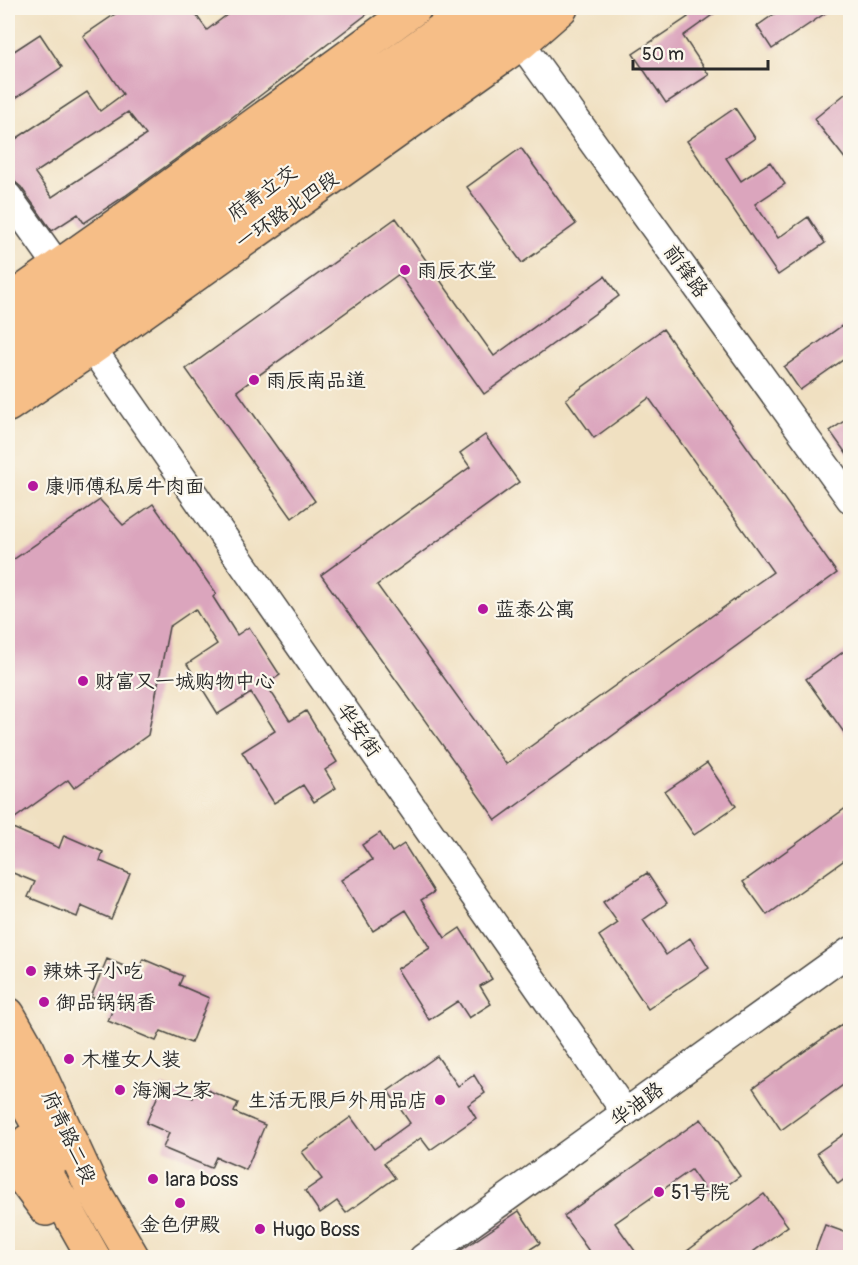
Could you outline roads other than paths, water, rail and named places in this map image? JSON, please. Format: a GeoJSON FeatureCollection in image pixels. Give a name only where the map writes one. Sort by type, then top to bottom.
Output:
{"type":"FeatureCollection","features":[{"type":"Feature","properties":{"kind":"main road"},"geometry":{"type":"LineString","coordinates":[[8,302],[415,8]]}},
{"type":"Feature","properties":{"kind":"main road","name":"府青立交"},"geometry":{"type":"LineString","coordinates":[[11,364],[472,8]]}},
{"type":"Feature","properties":{"kind":"main road","name":"府青立交"},"geometry":{"type":"LineString","coordinates":[[11,364],[516,8]]}},
{"type":"Feature","properties":{"kind":"main road","name":"一环路北四段"},"geometry":{"type":"LineString","coordinates":[[8,405],[92,348],[521,43],[561,8]]}},
{"type":"Feature","properties":{"kind":"main road","name":"府青路二段"},"geometry":{"type":"LineString","coordinates":[[8,1014],[28,1049],[91,1186],[133,1257]]}},
{"type":"Feature","properties":{"kind":"main road"},"geometry":{"type":"LineString","coordinates":[[11,1057],[91,1186]]}},
{"type":"Feature","properties":{"kind":"main road"},"geometry":{"type":"LineString","coordinates":[[11,1057],[114,1257]]}},
{"type":"Feature","properties":{"kind":"main road"},"geometry":{"type":"LineString","coordinates":[[8,1106],[94,1257]]}},
{"type":"Feature","properties":{"kind":"main road"},"geometry":{"type":"LineString","coordinates":[[8,1140],[75,1257]]}},
{"type":"Feature","properties":{"kind":"main road"},"geometry":{"type":"LineString","coordinates":[[8,1158],[49,1213]]}},
{"type":"Feature","properties":{"kind":"street","name":"前锋路"},"geometry":{"type":"LineString","coordinates":[[521,43],[850,499]]}},
{"type":"Feature","properties":{"kind":"street"},"geometry":{"type":"LineString","coordinates":[[8,196],[58,266]]}},
{"type":"Feature","properties":{"kind":"street","name":"华安街"},"geometry":{"type":"LineString","coordinates":[[92,348],[625,1112]]}},
{"type":"Feature","properties":{"kind":"street","name":"华油路"},"geometry":{"type":"LineString","coordinates":[[423,1257],[850,951]]}},
{"type":"Feature","properties":{"kind":"place","name":"雨辰衣堂"},"geometry":{"type":"Point","coordinates":[405,270]}},
{"type":"Feature","properties":{"kind":"place","name":"雨辰南品道"},"geometry":{"type":"Point","coordinates":[254,380]}},
{"type":"Feature","properties":{"kind":"place","name":"康师傅私房牛肉面"},"geometry":{"type":"Point","coordinates":[33,486]}},
{"type":"Feature","properties":{"kind":"place","name":"蓝泰公寓"},"geometry":{"type":"Point","coordinates":[483,609]}},
{"type":"Feature","properties":{"kind":"place","name":"财富又一城购物中心"},"geometry":{"type":"Point","coordinates":[83,681]}},
{"type":"Feature","properties":{"kind":"place","name":"辣妹子小吃"},"geometry":{"type":"Point","coordinates":[31,971]}},
{"type":"Feature","properties":{"kind":"place","name":"御品锅锅香"},"geometry":{"type":"Point","coordinates":[44,1002]}},
{"type":"Feature","properties":{"kind":"place","name":"木槿女人装"},"geometry":{"type":"Point","coordinates":[69,1059]}},
{"type":"Feature","properties":{"kind":"place","name":"海澜之家"},"geometry":{"type":"Point","coordinates":[120,1090]}},
{"type":"Feature","properties":{"kind":"place","name":"生活无限户外用品店"},"geometry":{"type":"Point","coordinates":[440,1100]}},
{"type":"Feature","properties":{"kind":"place","name":"lara boss"},"geometry":{"type":"Point","coordinates":[153,1179]}},
{"type":"Feature","properties":{"kind":"place","name":"51号院"},"geometry":{"type":"Point","coordinates":[659,1192]}},
{"type":"Feature","properties":{"kind":"place","name":"金色伊殿"},"geometry":{"type":"Point","coordinates":[180,1203]}},
{"type":"Feature","properties":{"kind":"place","name":"Hugo Boss"},"geometry":{"type":"Point","coordinates":[260,1229]}}]}
